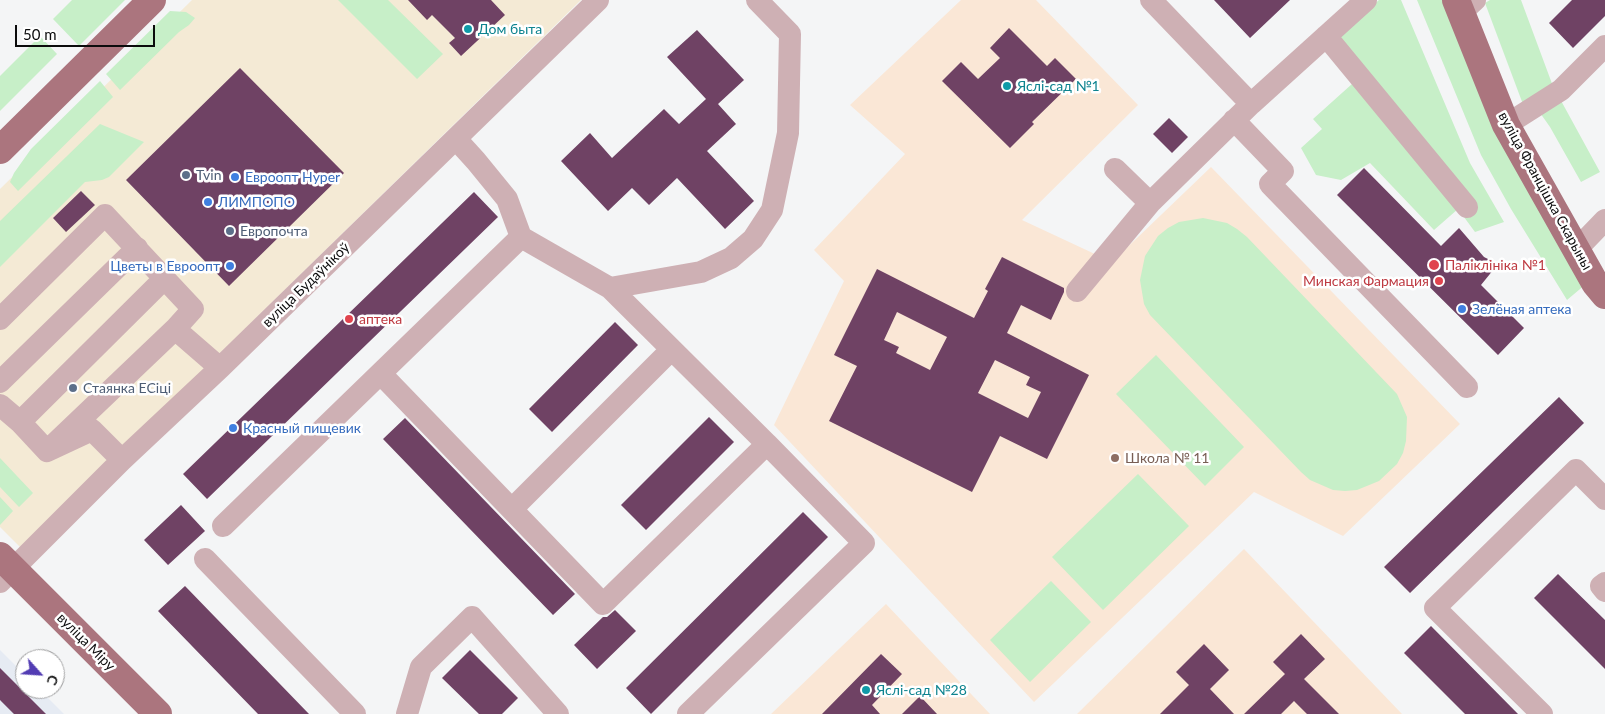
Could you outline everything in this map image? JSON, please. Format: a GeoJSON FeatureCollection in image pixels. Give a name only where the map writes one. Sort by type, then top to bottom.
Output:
{"type":"FeatureCollection","features":[{"type":"Feature","properties":{"kind":"main road"},"geometry":{"type":"LineString","coordinates":[[0,150],[152,0]]}},
{"type":"Feature","properties":{"kind":"main road","name":"вуліца Францішка Скарыны"},"geometry":{"type":"LineString","coordinates":[[1464,4],[1506,125],[1595,283],[1605,295]]}},
{"type":"Feature","properties":{"kind":"main road","name":"вуліца Міру"},"geometry":{"type":"LineString","coordinates":[[4,569],[158,714]]}},
{"type":"Feature","properties":{"kind":"street","name":"вуліца Будаўнікоў"},"geometry":{"type":"LineString","coordinates":[[4,569],[220,368],[598,0]]}},
{"type":"Feature","properties":{"kind":"street"},"geometry":{"type":"LineString","coordinates":[[610,288],[701,272],[723,262],[731,258],[753,239],[772,210],[788,132],[790,34],[757,0]]}},
{"type":"Feature","properties":{"kind":"street"},"geometry":{"type":"LineString","coordinates":[[1151,0],[1251,104]]}},
{"type":"Feature","properties":{"kind":"street"},"geometry":{"type":"LineString","coordinates":[[1077,291],[1150,203],[1251,104],[1366,0]]}},
{"type":"Feature","properties":{"kind":"street"},"geometry":{"type":"LineString","coordinates":[[1326,36],[1467,207]]}},
{"type":"Feature","properties":{"kind":"street"},"geometry":{"type":"LineString","coordinates":[[1506,125],[1561,90],[1605,46]]}},
{"type":"Feature","properties":{"kind":"street"},"geometry":{"type":"LineString","coordinates":[[1234,120],[1283,171],[1270,184],[1467,387]]}},
{"type":"Feature","properties":{"kind":"street"},"geometry":{"type":"LineString","coordinates":[[456,140],[507,199],[521,237],[610,288],[864,543],[688,714]]}},
{"type":"Feature","properties":{"kind":"street"},"geometry":{"type":"LineString","coordinates":[[1114,169],[1150,203]]}},
{"type":"Feature","properties":{"kind":"street"},"geometry":{"type":"LineString","coordinates":[[0,318],[105,215],[193,309],[175,329],[47,451]]}},
{"type":"Feature","properties":{"kind":"street"},"geometry":{"type":"LineString","coordinates":[[1576,250],[1605,220]]}},
{"type":"Feature","properties":{"kind":"street"},"geometry":{"type":"LineString","coordinates":[[224,526],[521,237]]}},
{"type":"Feature","properties":{"kind":"street"},"geometry":{"type":"LineString","coordinates":[[0,382],[137,248]]}},
{"type":"Feature","properties":{"kind":"street"},"geometry":{"type":"LineString","coordinates":[[20,422],[165,278]]}},
{"type":"Feature","properties":{"kind":"street"},"geometry":{"type":"LineString","coordinates":[[175,329],[220,368]]}},
{"type":"Feature","properties":{"kind":"street"},"geometry":{"type":"LineString","coordinates":[[512,509],[671,350]]}},
{"type":"Feature","properties":{"kind":"street"},"geometry":{"type":"LineString","coordinates":[[380,374],[603,604],[767,444]]}},
{"type":"Feature","properties":{"kind":"street"},"geometry":{"type":"LineString","coordinates":[[0,405],[20,422],[47,451]]}},
{"type":"Feature","properties":{"kind":"street"},"geometry":{"type":"LineString","coordinates":[[47,451],[92,430],[122,460]]}},
{"type":"Feature","properties":{"kind":"street"},"geometry":{"type":"LineString","coordinates":[[1542,714],[1435,608],[1576,470],[1605,499]]}},
{"type":"Feature","properties":{"kind":"street"},"geometry":{"type":"LineString","coordinates":[[204,559],[355,714]]}},
{"type":"Feature","properties":{"kind":"street"},"geometry":{"type":"LineString","coordinates":[[1605,582],[1601,586],[1605,591]]}},
{"type":"Feature","properties":{"kind":"street"},"geometry":{"type":"LineString","coordinates":[[407,714],[421,667],[472,618],[558,714]]}},
{"type":"Feature","properties":{"kind":"shaded area"},"geometry":{"type":"Polygon","coordinates":[[[192,0],[581,0],[21,548],[0,527],[0,189],[192,0]]]}},
{"type":"Feature","properties":{"kind":"shaded area","name":"Школа № 11"},"geometry":{"type":"Polygon","coordinates":[[[961,0],[1036,0],[1138,105],[1022,220],[1112,262],[1211,167],[1460,424],[1343,536],[1254,492],[1034,702],[774,425],[844,281],[814,250],[905,154],[850,105],[961,0]]]}},
{"type":"Feature","properties":{"kind":"shaded area"},"geometry":{"type":"Polygon","coordinates":[[[1244,549],[1402,714],[1077,714],[1244,549]]]}},
{"type":"Feature","properties":{"kind":"shaded area"},"geometry":{"type":"Polygon","coordinates":[[[886,604],[990,714],[771,714],[886,604]]]}},
{"type":"Feature","properties":{"kind":"shaded area"},"geometry":{"type":"Polygon","coordinates":[[[0,650],[15,665],[15,699],[49,699],[64,714],[0,714],[0,650]]]}},
{"type":"Feature","properties":{"kind":"green space"},"geometry":{"type":"Polygon","coordinates":[[[72,0],[125,0],[79,46],[53,19],[72,0]]]}},
{"type":"Feature","properties":{"kind":"green space"},"geometry":{"type":"Polygon","coordinates":[[[338,0],[388,0],[443,54],[417,79],[338,0]]]}},
{"type":"Feature","properties":{"kind":"green space"},"geometry":{"type":"Polygon","coordinates":[[[1379,0],[1401,0],[1470,163],[1504,222],[1475,232],[1458,209],[1434,230],[1370,163],[1341,180],[1316,175],[1301,148],[1322,129],[1313,119],[1362,75],[1337,37],[1379,0]]]}},
{"type":"Feature","properties":{"kind":"green space"},"geometry":{"type":"Polygon","coordinates":[[[1417,0],[1446,0],[1586,284],[1567,300],[1511,209],[1481,155],[1417,0]]]}},
{"type":"Feature","properties":{"kind":"green space"},"geometry":{"type":"Polygon","coordinates":[[[1490,0],[1521,0],[1554,89],[1524,107],[1485,3],[1490,0]]]}},
{"type":"Feature","properties":{"kind":"green space"},"geometry":{"type":"Polygon","coordinates":[[[170,11],[186,12],[195,18],[120,90],[106,74],[170,11]]]}},
{"type":"Feature","properties":{"kind":"green space"},"geometry":{"type":"Polygon","coordinates":[[[40,36],[57,54],[0,111],[0,76],[40,36]]]}},
{"type":"Feature","properties":{"kind":"green space"},"geometry":{"type":"Polygon","coordinates":[[[100,81],[113,97],[18,191],[10,182],[31,149],[100,81]]]}},
{"type":"Feature","properties":{"kind":"green space"},"geometry":{"type":"Polygon","coordinates":[[[1559,97],[1600,172],[1581,182],[1550,127],[1538,110],[1559,97]]]}},
{"type":"Feature","properties":{"kind":"green space"},"geometry":{"type":"Polygon","coordinates":[[[100,124],[144,142],[109,177],[102,180],[85,182],[0,267],[0,221],[100,124]]]}},
{"type":"Feature","properties":{"kind":"green space"},"geometry":{"type":"Polygon","coordinates":[[[1203,218],[1227,223],[1247,237],[1397,394],[1407,417],[1406,441],[1403,453],[1397,464],[1379,481],[1357,490],[1345,491],[1333,490],[1310,480],[1150,315],[1144,304],[1140,280],[1145,256],[1158,236],[1168,228],[1179,222],[1203,218]]]}},
{"type":"Feature","properties":{"kind":"green space"},"geometry":{"type":"Polygon","coordinates":[[[1156,355],[1244,447],[1205,486],[1116,394],[1156,355]]]}},
{"type":"Feature","properties":{"kind":"green space"},"geometry":{"type":"Polygon","coordinates":[[[0,458],[33,493],[19,507],[0,487],[0,458]]]}},
{"type":"Feature","properties":{"kind":"green space"},"geometry":{"type":"Polygon","coordinates":[[[1138,474],[1189,526],[1103,610],[1052,557],[1138,474]]]}},
{"type":"Feature","properties":{"kind":"green space"},"geometry":{"type":"Polygon","coordinates":[[[0,497],[13,511],[0,525],[0,497]]]}},
{"type":"Feature","properties":{"kind":"green space"},"geometry":{"type":"Polygon","coordinates":[[[1051,581],[1091,622],[1030,682],[990,640],[1051,581]]]}},
{"type":"Feature","properties":{"kind":"building","name":"Дом быта"},"geometry":{"type":"Polygon","coordinates":[[[408,0],[491,0],[505,15],[461,56],[449,43],[455,38],[432,15],[427,20],[408,0]]]}},
{"type":"Feature","properties":{"kind":"building"},"geometry":{"type":"Polygon","coordinates":[[[1214,0],[1290,0],[1250,38],[1214,0]]]}},
{"type":"Feature","properties":{"kind":"building"},"geometry":{"type":"Polygon","coordinates":[[[1572,0],[1605,0],[1605,16],[1573,48],[1549,23],[1572,0]]]}},
{"type":"Feature","properties":{"kind":"building","name":"Яслі-сад №1"},"geometry":{"type":"Polygon","coordinates":[[[1009,28],[1047,66],[1055,58],[1076,79],[1032,122],[1034,124],[1010,148],[942,81],[961,62],[978,79],[1000,58],[990,48],[1009,28]]]}},
{"type":"Feature","properties":{"kind":"building"},"geometry":{"type":"Polygon","coordinates":[[[697,30],[744,80],[718,104],[736,124],[707,151],[754,201],[725,229],[677,178],[649,205],[632,188],[608,211],[561,161],[590,133],[612,158],[664,109],[679,124],[706,99],[667,57],[697,30]]]}},
{"type":"Feature","properties":{"kind":"building","name":"Евроопт Hyper"},"geometry":{"type":"Polygon","coordinates":[[[240,68],[344,173],[229,286],[126,180],[240,68]]]}},
{"type":"Feature","properties":{"kind":"building"},"geometry":{"type":"Polygon","coordinates":[[[1169,118],[1188,137],[1172,153],[1153,134],[1169,118]]]}},
{"type":"Feature","properties":{"kind":"building","name":"Паліклініка №1"},"geometry":{"type":"Polygon","coordinates":[[[1364,168],[1441,246],[1459,228],[1484,257],[1498,264],[1481,285],[1524,328],[1498,355],[1337,195],[1364,168]]]}},
{"type":"Feature","properties":{"kind":"building"},"geometry":{"type":"Polygon","coordinates":[[[81,191],[95,205],[66,232],[53,218],[81,191]]]}},
{"type":"Feature","properties":{"kind":"building"},"geometry":{"type":"Polygon","coordinates":[[[474,192],[498,217],[207,499],[183,474],[474,192]]]}},
{"type":"Feature","properties":{"kind":"building"},"geometry":{"type":"Polygon","coordinates":[[[1002,257],[1064,288],[1064,292],[1051,320],[1021,305],[1007,333],[1089,375],[1047,459],[1000,436],[972,492],[829,421],[857,366],[834,355],[877,269],[974,318],[988,291],[985,289],[1002,257]],[[897,312],[884,340],[899,347],[896,353],[930,370],[947,337],[897,312]],[[995,360],[978,393],[1028,418],[1041,392],[1026,385],[1030,377],[995,360]]]}},
{"type":"Feature","properties":{"kind":"building"},"geometry":{"type":"Polygon","coordinates":[[[615,322],[638,345],[552,432],[529,409],[615,322]]]}},
{"type":"Feature","properties":{"kind":"building"},"geometry":{"type":"Polygon","coordinates":[[[1559,397],[1584,423],[1410,593],[1384,567],[1559,397]]]}},
{"type":"Feature","properties":{"kind":"building"},"geometry":{"type":"Polygon","coordinates":[[[709,417],[734,442],[646,530],[621,505],[709,417]]]}},
{"type":"Feature","properties":{"kind":"building"},"geometry":{"type":"Polygon","coordinates":[[[405,418],[575,594],[553,615],[383,439],[405,418]]]}},
{"type":"Feature","properties":{"kind":"building"},"geometry":{"type":"Polygon","coordinates":[[[181,505],[205,531],[168,565],[144,540],[181,505]]]}},
{"type":"Feature","properties":{"kind":"building"},"geometry":{"type":"Polygon","coordinates":[[[803,512],[828,537],[651,714],[626,688],[803,512]]]}},
{"type":"Feature","properties":{"kind":"building"},"geometry":{"type":"Polygon","coordinates":[[[1558,574],[1605,620],[1605,669],[1534,598],[1558,574]]]}},
{"type":"Feature","properties":{"kind":"building"},"geometry":{"type":"Polygon","coordinates":[[[185,586],[309,714],[258,714],[158,611],[185,586]]]}},
{"type":"Feature","properties":{"kind":"building"},"geometry":{"type":"Polygon","coordinates":[[[615,610],[636,631],[597,669],[574,645],[603,617],[607,617],[615,610]]]}},
{"type":"Feature","properties":{"kind":"building"},"geometry":{"type":"Polygon","coordinates":[[[1431,626],[1518,714],[1465,714],[1404,653],[1431,626]]]}},
{"type":"Feature","properties":{"kind":"building"},"geometry":{"type":"Polygon","coordinates":[[[1301,634],[1325,659],[1304,679],[1339,714],[1307,714],[1294,701],[1281,714],[1244,714],[1285,674],[1273,662],[1301,634]]]}},
{"type":"Feature","properties":{"kind":"building"},"geometry":{"type":"Polygon","coordinates":[[[1204,644],[1229,670],[1210,689],[1234,714],[1160,714],[1189,685],[1176,672],[1204,644]]]}},
{"type":"Feature","properties":{"kind":"building"},"geometry":{"type":"Polygon","coordinates":[[[470,650],[518,698],[502,714],[479,714],[442,678],[470,650]]]}},
{"type":"Feature","properties":{"kind":"building","name":"Яслі-сад №28"},"geometry":{"type":"Polygon","coordinates":[[[881,654],[902,674],[872,705],[880,714],[822,714],[881,654]]]}},
{"type":"Feature","properties":{"kind":"building"},"geometry":{"type":"Polygon","coordinates":[[[0,668],[15,683],[15,699],[31,699],[46,714],[14,714],[0,700],[0,668]]]}},
{"type":"Feature","properties":{"kind":"building","name":"Яслі-сад №28"},"geometry":{"type":"Polygon","coordinates":[[[920,696],[937,714],[902,714],[920,696]]]}},
{"type":"Feature","properties":{"kind":"place","name":"Дом быта"},"geometry":{"type":"Point","coordinates":[468,29]}},
{"type":"Feature","properties":{"kind":"place","name":"Яслі-сад №1"},"geometry":{"type":"Point","coordinates":[1007,86]}},
{"type":"Feature","properties":{"kind":"place","name":"Tvin"},"geometry":{"type":"Point","coordinates":[186,175]}},
{"type":"Feature","properties":{"kind":"place","name":"Евроопт Hyper"},"geometry":{"type":"Point","coordinates":[235,177]}},
{"type":"Feature","properties":{"kind":"place","name":"ЛИМПОПО"},"geometry":{"type":"Point","coordinates":[208,202]}},
{"type":"Feature","properties":{"kind":"place","name":"Европочта"},"geometry":{"type":"Point","coordinates":[230,231]}},
{"type":"Feature","properties":{"kind":"place","name":"Паліклініка №1"},"geometry":{"type":"Point","coordinates":[1434,265]}},
{"type":"Feature","properties":{"kind":"place","name":"Цветы в Евроопт"},"geometry":{"type":"Point","coordinates":[230,266]}},
{"type":"Feature","properties":{"kind":"place","name":"Минская Фармация"},"geometry":{"type":"Point","coordinates":[1439,281]}},
{"type":"Feature","properties":{"kind":"place","name":"Зелёная аптека"},"geometry":{"type":"Point","coordinates":[1462,309]}},
{"type":"Feature","properties":{"kind":"place","name":"аптека"},"geometry":{"type":"Point","coordinates":[349,319]}},
{"type":"Feature","properties":{"kind":"place","name":"Стаянка ЕСіці"},"geometry":{"type":"Point","coordinates":[73,388]}},
{"type":"Feature","properties":{"kind":"place","name":"Красный пищевик"},"geometry":{"type":"Point","coordinates":[233,428]}},
{"type":"Feature","properties":{"kind":"place","name":"Школа № 11"},"geometry":{"type":"Point","coordinates":[1115,458]}},
{"type":"Feature","properties":{"kind":"place","name":"Яслі-сад №28"},"geometry":{"type":"Point","coordinates":[866,690]}}]}
